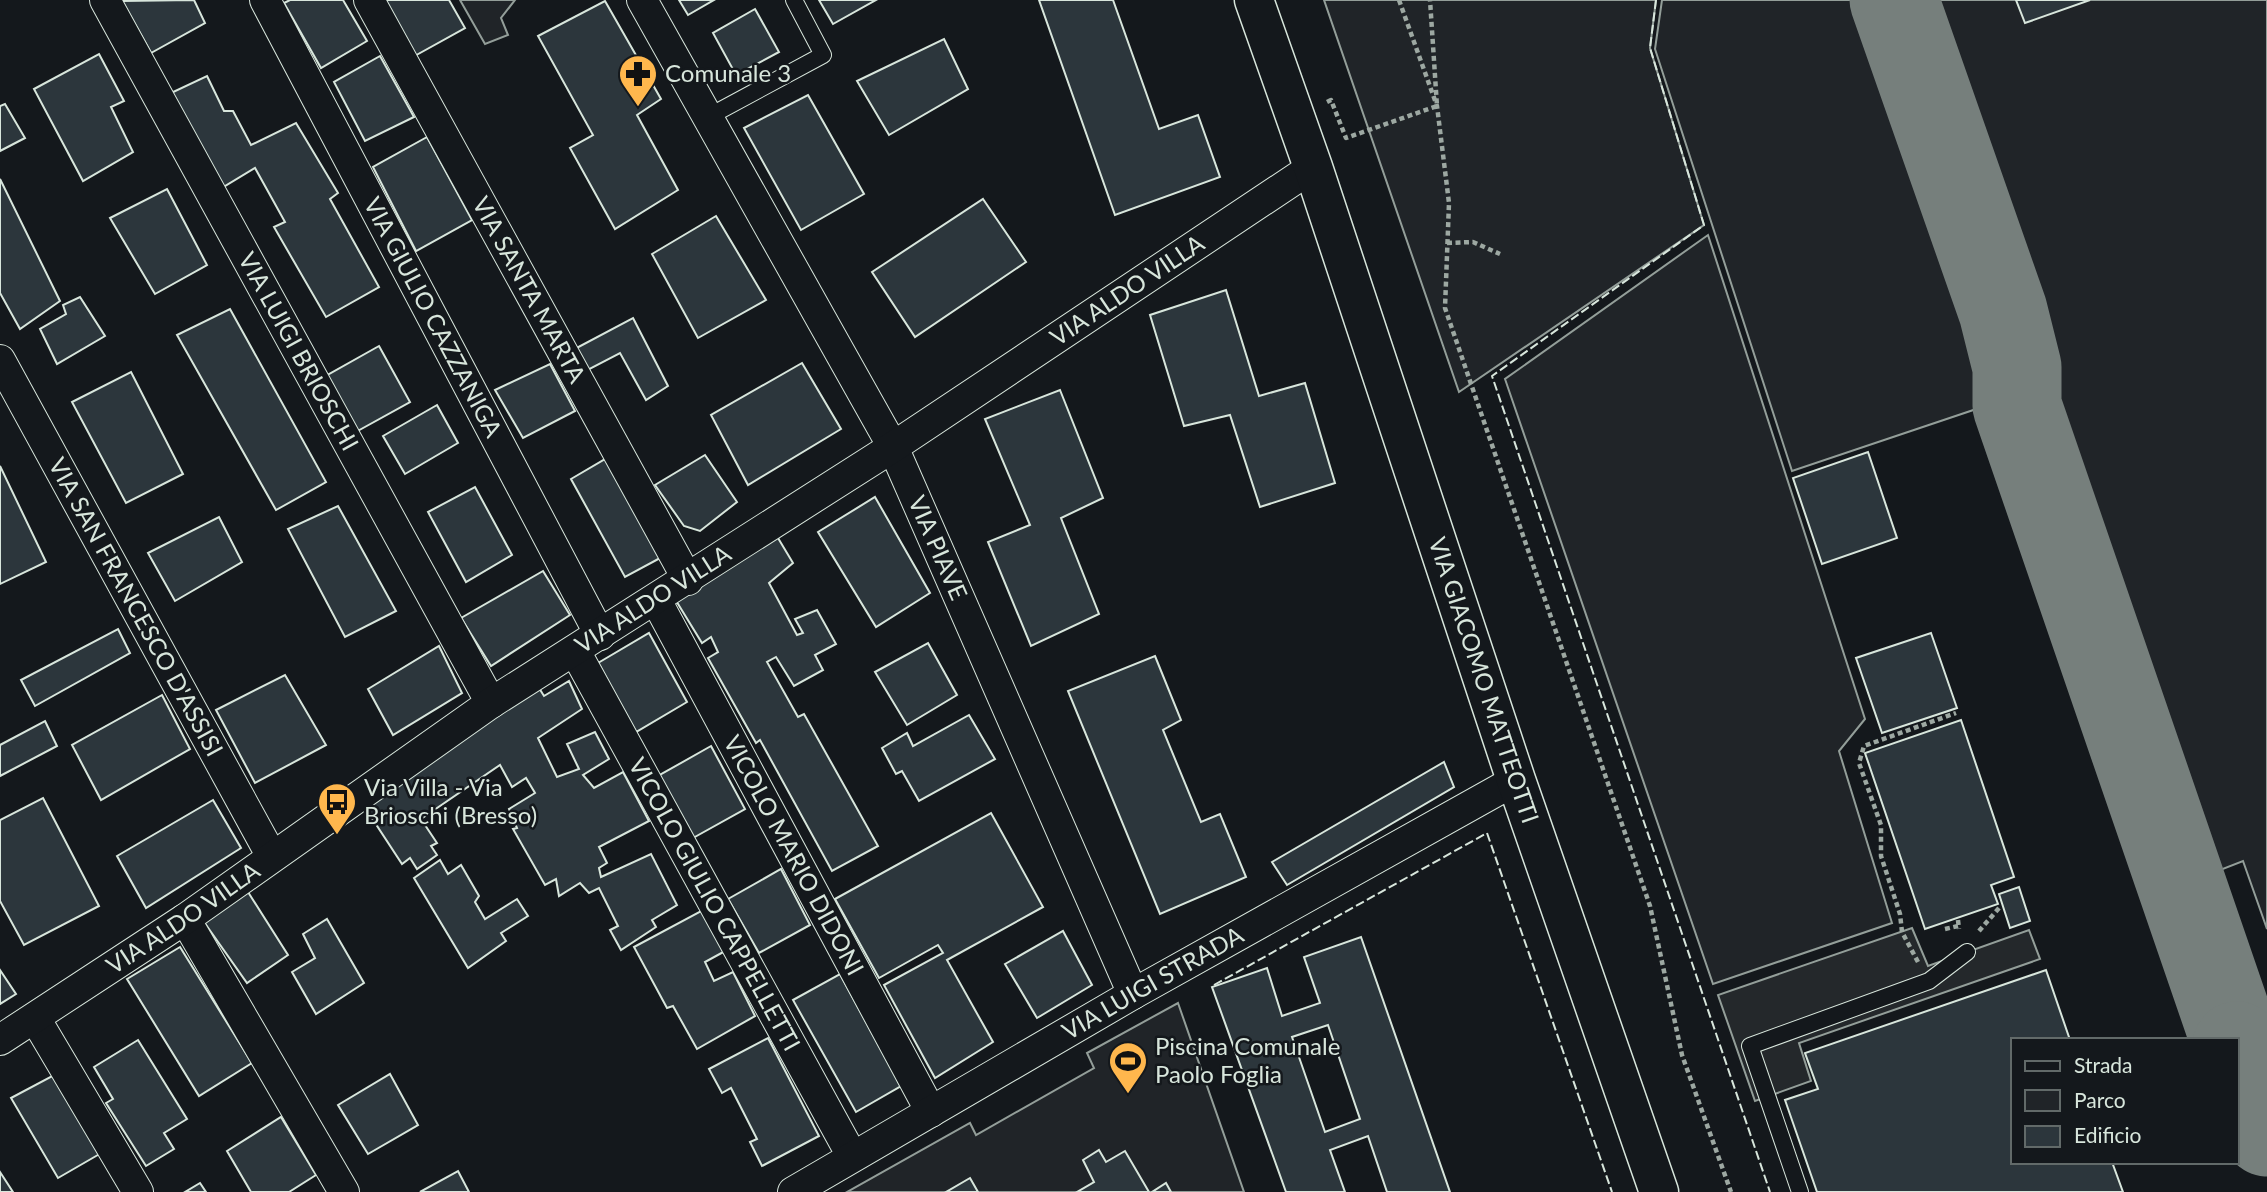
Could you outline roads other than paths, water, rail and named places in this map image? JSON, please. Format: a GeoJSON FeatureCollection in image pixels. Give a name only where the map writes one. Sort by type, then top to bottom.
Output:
{"type":"FeatureCollection","features":[{"type":"Feature","properties":{"kind":"street","name":"VIA LUIGI BRIOSCHI"},"geometry":{"type":"LineString","coordinates":[[105,0],[491,703]]}},
{"type":"Feature","properties":{"kind":"street","name":"VIA GIULIO CAZZANIGA"},"geometry":{"type":"LineString","coordinates":[[265,0],[600,635]]}},
{"type":"Feature","properties":{"kind":"street","name":"VIA SANTA MARTA"},"geometry":{"type":"LineString","coordinates":[[369,0],[688,580]]}},
{"type":"Feature","properties":{"kind":"street","name":"VIA PIAVE"},"geometry":{"type":"LineString","coordinates":[[642,0],[893,447],[1133,994]]}},
{"type":"Feature","properties":{"kind":"street","name":"VIA GIACOMO MATTEOTTI"},"geometry":{"type":"LineString","coordinates":[[1254,0],[1313,167],[1516,780],[1659,1192]]}},
{"type":"Feature","properties":{"kind":"street","name":"VIA ALDO VILLA"},"geometry":{"type":"LineString","coordinates":[[0,1040],[185,919],[271,855],[491,703],[893,447],[1313,167]]}},
{"type":"Feature","properties":{"kind":"street","name":"VIA SAN FRANCESCO D'ASSISI"},"geometry":{"type":"LineString","coordinates":[[0,360],[271,855]]}},
{"type":"Feature","properties":{"kind":"street","name":"VICOLO MARIO DIDONI"},"geometry":{"type":"LineString","coordinates":[[656,600],[931,1112]]}},
{"type":"Feature","properties":{"kind":"street","name":"VICOLO GIULIO CAPPELLETTI"},"geometry":{"type":"LineString","coordinates":[[575,651],[852,1156]]}},
{"type":"Feature","properties":{"kind":"street","name":"VIA LUIGI STRADA"},"geometry":{"type":"LineString","coordinates":[[793,1192],[1133,994],[1516,780]]}},
{"type":"Feature","properties":{"kind":"street"},"geometry":{"type":"LineString","coordinates":[[185,919],[344,1192]]}},
{"type":"Feature","properties":{"kind":"street"},"geometry":{"type":"LineString","coordinates":[[35,1018],[138,1192]]}},
{"type":"Feature","properties":{"kind":"lane"},"geometry":{"type":"LineString","coordinates":[[708,117],[823,55],[794,0]]}},
{"type":"Feature","properties":{"kind":"lane"},"geometry":{"type":"LineString","coordinates":[[1800,1192],[1750,1046],[1929,981],[1967,952]]}},
{"type":"Feature","properties":{"kind":"place","name":"Comunale 3"},"geometry":{"type":"Point","coordinates":[638,108]}},
{"type":"Feature","properties":{"kind":"place","name":"Via Villa - Via Brioschi (Bresso)"},"geometry":{"type":"Point","coordinates":[337,836]}},
{"type":"Feature","properties":{"kind":"place","name":"Piscina Comunale Paolo Foglia"},"geometry":{"type":"Point","coordinates":[1128,1095]}}]}
